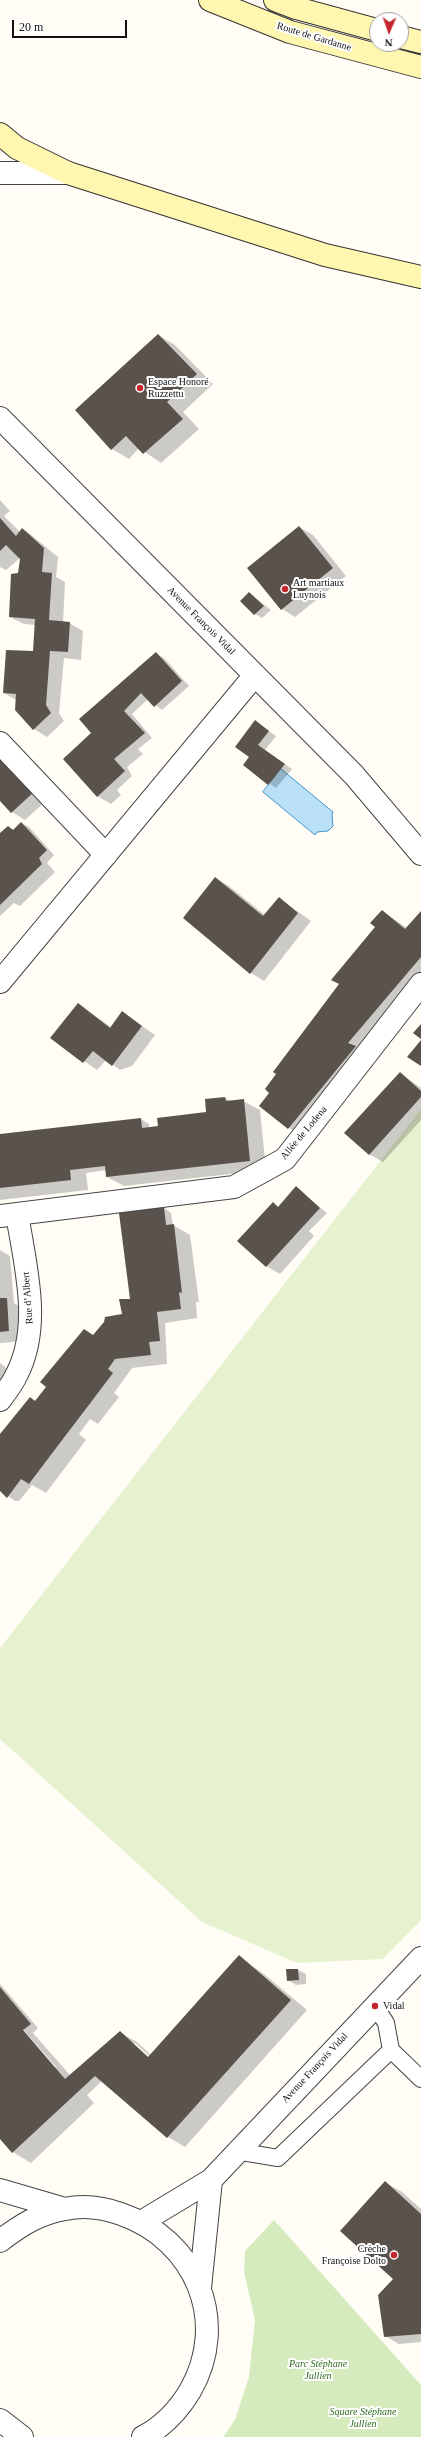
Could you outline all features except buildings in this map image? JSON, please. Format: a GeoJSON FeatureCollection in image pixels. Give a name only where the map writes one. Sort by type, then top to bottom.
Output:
{"type":"FeatureCollection","features":[{"type":"Feature","properties":{"kind":"main road","name":"Route de Gardanne"},"geometry":{"type":"LineString","coordinates":[[210,0],[290,32],[421,67]]}},
{"type":"Feature","properties":{"kind":"main road"},"geometry":{"type":"LineString","coordinates":[[275,0],[296,8],[369,28]]}},
{"type":"Feature","properties":{"kind":"main road"},"geometry":{"type":"LineString","coordinates":[[409,39],[421,42]]}},
{"type":"Feature","properties":{"kind":"main road"},"geometry":{"type":"LineString","coordinates":[[0,134],[9,147],[68,173],[325,254],[421,277]]}},
{"type":"Feature","properties":{"kind":"street"},"geometry":{"type":"LineString","coordinates":[[0,173],[68,173]]}},
{"type":"Feature","properties":{"kind":"street","name":"Avenue François Vidal"},"geometry":{"type":"LineString","coordinates":[[0,418],[354,775],[421,854]]}},
{"type":"Feature","properties":{"kind":"street"},"geometry":{"type":"LineString","coordinates":[[0,982],[255,675]]}},
{"type":"Feature","properties":{"kind":"street"},"geometry":{"type":"LineString","coordinates":[[0,743],[106,855]]}},
{"type":"Feature","properties":{"kind":"street","name":"Avenue François Vidal"},"geometry":{"type":"LineString","coordinates":[[398,826],[421,844]]}},
{"type":"Feature","properties":{"kind":"street","name":"Allée de Lodena"},"geometry":{"type":"LineString","coordinates":[[8,1215],[234,1187],[285,1159],[421,984]]}},
{"type":"Feature","properties":{"kind":"street","name":"Rue d’Albert"},"geometry":{"type":"LineString","coordinates":[[0,1400],[18,1374],[30,1331],[29,1291],[8,1215]]}},
{"type":"Feature","properties":{"kind":"street","name":"Avenue François Vidal"},"geometry":{"type":"LineString","coordinates":[[143,2222],[211,2180],[236,2151],[421,1958]]}},
{"type":"Feature","properties":{"kind":"street"},"geometry":{"type":"LineString","coordinates":[[200,2288],[211,2180]]}},
{"type":"Feature","properties":{"kind":"street"},"geometry":{"type":"LineString","coordinates":[[0,2190],[65,2209],[105,2209],[143,2222],[167,2239],[187,2261],[200,2288],[208,2331],[200,2373],[178,2410],[154,2431],[143,2437]]}},
{"type":"Feature","properties":{"kind":"street"},"geometry":{"type":"LineString","coordinates":[[0,2241],[27,2221],[65,2209]]}},
{"type":"Feature","properties":{"kind":"street"},"geometry":{"type":"LineString","coordinates":[[0,2420],[22,2437]]}},
{"type":"Feature","properties":{"kind":"lane"},"geometry":{"type":"LineString","coordinates":[[375,2006],[386,2023],[391,2050],[421,2079]]}},
{"type":"Feature","properties":{"kind":"lane"},"geometry":{"type":"LineString","coordinates":[[236,2151],[278,2158],[391,2050]]}},
{"type":"Feature","properties":{"kind":"green space"},"geometry":{"type":"Polygon","coordinates":[[[421,1109],[421,1920],[383,1959],[297,1963],[202,1922],[0,1739],[0,1648],[421,1109]]]}},
{"type":"Feature","properties":{"kind":"green space","name":"Parc Stéphane Jullien"},"geometry":{"type":"Polygon","coordinates":[[[274,2220],[421,2385],[421,2437],[223,2437],[235,2420],[249,2377],[255,2320],[244,2272],[245,2251],[274,2220]]]}},
{"type":"Feature","properties":{"kind":"water"},"geometry":{"type":"Polygon","coordinates":[[[281,769],[333,812],[333,826],[328,831],[317,832],[315,835],[263,792],[281,769]]]}},
{"type":"Feature","properties":{"kind":"place","name":"Espace Honoré Ruzzettu"},"geometry":{"type":"Point","coordinates":[140,388]}},
{"type":"Feature","properties":{"kind":"place","name":"Art martiaux Luynois"},"geometry":{"type":"Point","coordinates":[285,589]}},
{"type":"Feature","properties":{"kind":"place","name":"Vidal"},"geometry":{"type":"Point","coordinates":[375,2006]}},
{"type":"Feature","properties":{"kind":"place","name":"Crèche Françoise Dolto"},"geometry":{"type":"Point","coordinates":[394,2255]}},
{"type":"Feature","properties":{"kind":"park label","name":"Square Stéphane Jullien"},"geometry":{"type":"Point","coordinates":[363,2418]}}]}
